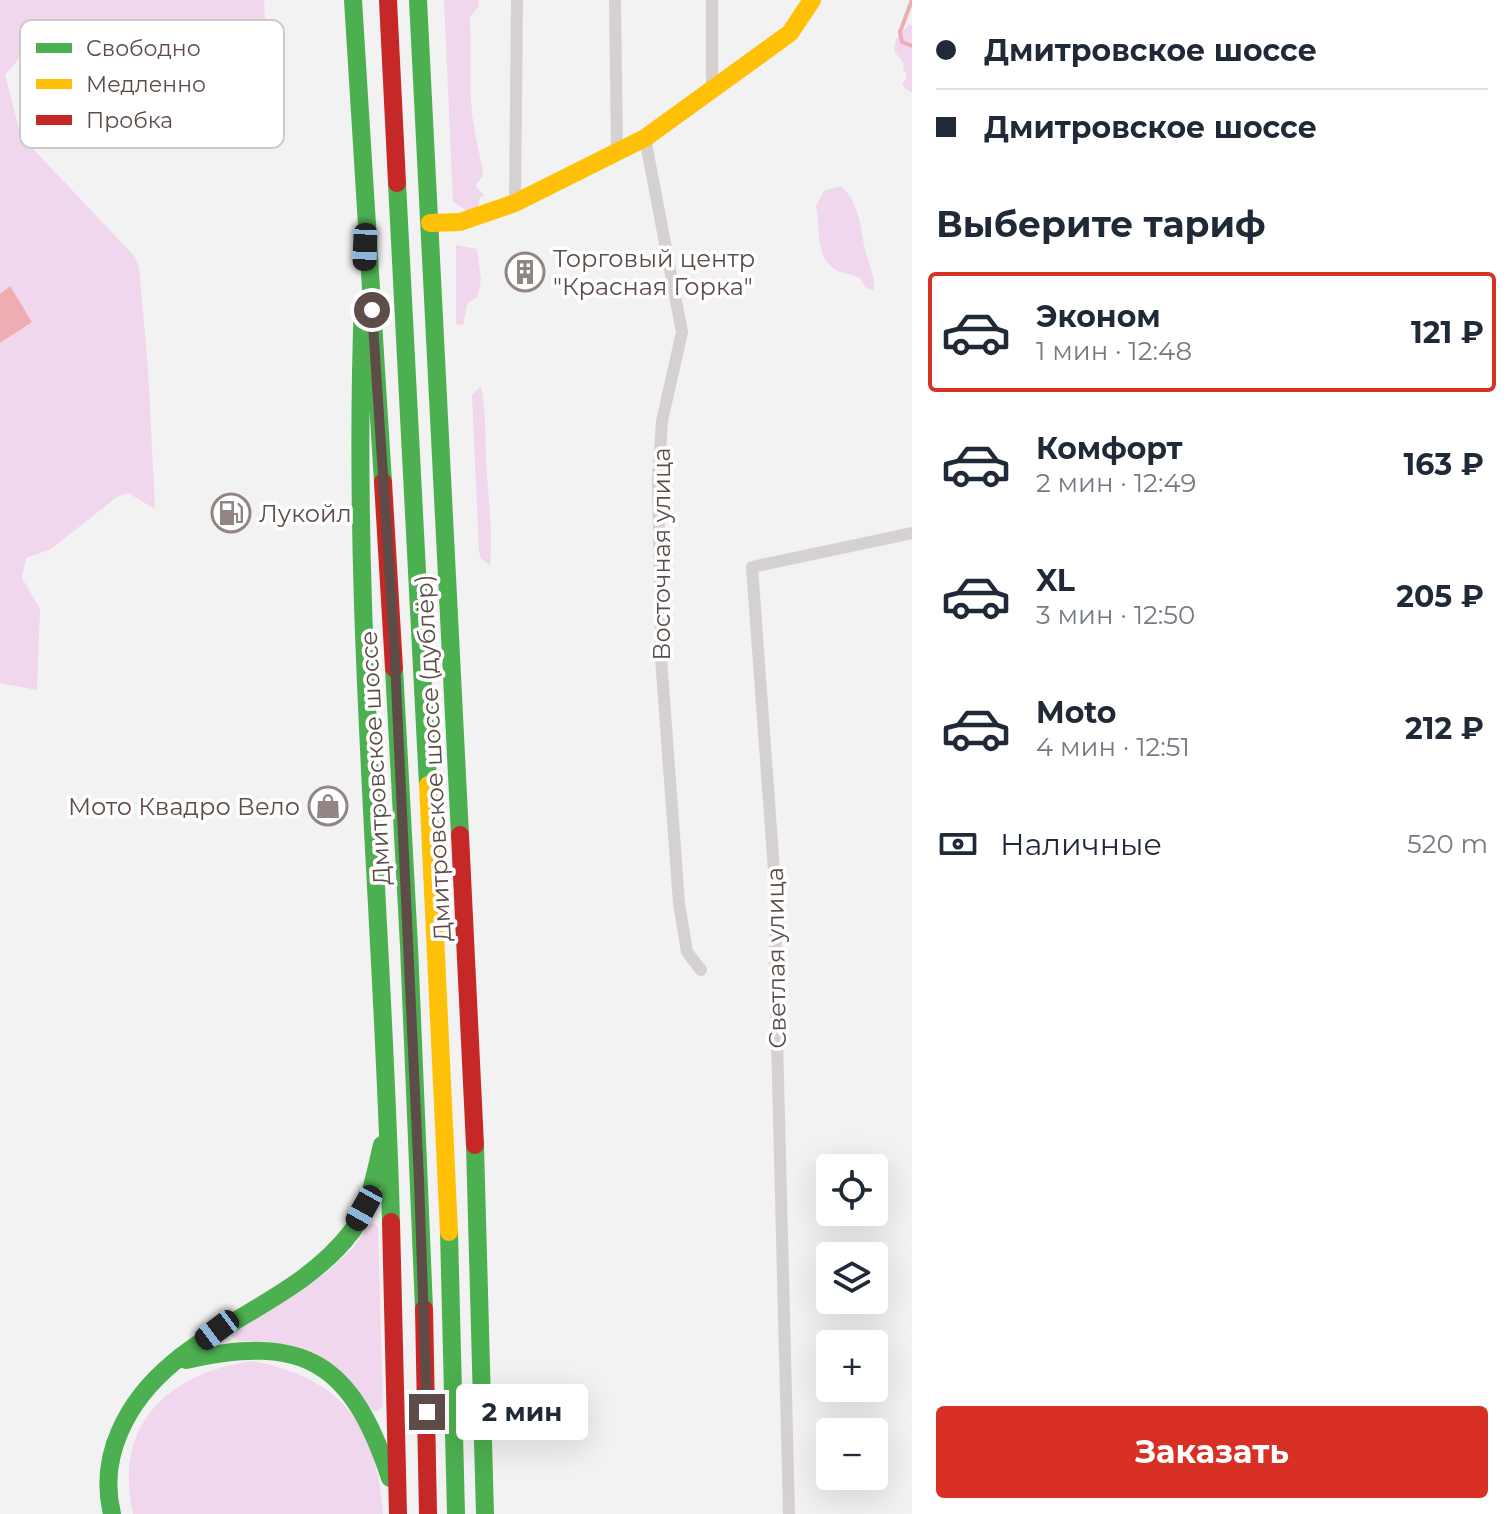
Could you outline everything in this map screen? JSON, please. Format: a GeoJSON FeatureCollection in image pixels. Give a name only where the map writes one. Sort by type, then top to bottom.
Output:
{"type":"FeatureCollection","features":[{"type":"Feature","properties":{"kind":"main road","name":"Дмитровское шоссе"},"geometry":{"type":"LineString","coordinates":[[353,0],[392,608],[416,1100],[428,1514]]}},
{"type":"Feature","properties":{"kind":"main road"},"geometry":{"type":"LineString","coordinates":[[388,0],[448,1179],[456,1514]]}},
{"type":"Feature","properties":{"kind":"main road","name":"Дмитровское шоссе (дублёр)"},"geometry":{"type":"LineString","coordinates":[[418,0],[473,1083],[485,1514]]}},
{"type":"Feature","properties":{"kind":"main road"},"geometry":{"type":"LineString","coordinates":[[430,223],[460,222],[515,203],[645,138],[790,33],[812,0]]}},
{"type":"Feature","properties":{"kind":"main road"},"geometry":{"type":"LineString","coordinates":[[366,221],[361,353],[364,633],[388,1124],[398,1511]]}},
{"type":"Feature","properties":{"kind":"main road"},"geometry":{"type":"LineString","coordinates":[[112,1514],[107,1497],[109,1461],[119,1426],[144,1387],[217,1330],[308,1272],[334,1251],[352,1230],[364,1208],[388,1124]]}},
{"type":"Feature","properties":{"kind":"main road"},"geometry":{"type":"LineString","coordinates":[[172,1364],[217,1351],[261,1348],[293,1354],[324,1369],[346,1386],[368,1416],[381,1445],[398,1511]]}},
{"type":"Feature","properties":{"kind":"street"},"geometry":{"type":"LineString","coordinates":[[515,203],[517,0]]}},
{"type":"Feature","properties":{"kind":"street"},"geometry":{"type":"LineString","coordinates":[[615,0],[617,154]]}},
{"type":"Feature","properties":{"kind":"street"},"geometry":{"type":"LineString","coordinates":[[712,0],[712,88]]}},
{"type":"Feature","properties":{"kind":"street","name":"Восточная улица"},"geometry":{"type":"LineString","coordinates":[[645,138],[682,332],[662,421],[658,479],[661,658],[679,903],[687,952],[701,970]]}},
{"type":"Feature","properties":{"kind":"street","name":"Светлая улица"},"geometry":{"type":"LineString","coordinates":[[789,1514],[775,959],[777,912],[752,567],[912,533]]}},
{"type":"Feature","properties":{"kind":"shaded area"},"geometry":{"type":"Polygon","coordinates":[[[0,0],[264,0],[265,20],[20,20],[20,58],[5,75],[20,132],[20,148],[32,148],[134,256],[139,267],[155,509],[128,493],[117,497],[51,549],[26,558],[22,578],[40,609],[37,690],[0,683],[0,343],[32,321],[9,287],[0,294],[0,0]]]}},
{"type":"Feature","properties":{"kind":"shaded area"},"geometry":{"type":"Polygon","coordinates":[[[444,0],[478,0],[479,6],[470,17],[471,89],[483,176],[475,186],[485,196],[480,197],[478,206],[471,213],[453,202],[444,0]]]}},
{"type":"Feature","properties":{"kind":"shaded area"},"geometry":{"type":"Polygon","coordinates":[[[908,25],[912,25],[912,93],[902,83],[906,79],[904,64],[894,51],[896,39],[908,25]]]}},
{"type":"Feature","properties":{"kind":"shaded area"},"geometry":{"type":"Polygon","coordinates":[[[841,186],[856,209],[874,291],[865,287],[860,278],[836,270],[821,250],[816,206],[824,191],[841,186]]]}},
{"type":"Feature","properties":{"kind":"shaded area"},"geometry":{"type":"Polygon","coordinates":[[[456,245],[477,249],[481,279],[478,296],[467,304],[463,325],[456,324],[456,245]]]}},
{"type":"Feature","properties":{"kind":"shaded area"},"geometry":{"type":"Polygon","coordinates":[[[10,286],[32,322],[0,343],[0,294],[10,286]]]}},
{"type":"Feature","properties":{"kind":"shaded area"},"geometry":{"type":"Polygon","coordinates":[[[481,386],[491,526],[490,566],[479,552],[472,395],[481,386]]]}},
{"type":"Feature","properties":{"kind":"shaded area"},"geometry":{"type":"Polygon","coordinates":[[[374,1223],[378,1227],[383,1406],[376,1412],[331,1366],[315,1356],[280,1344],[238,1341],[231,1335],[327,1272],[353,1248],[369,1224],[374,1223]]]}},
{"type":"Feature","properties":{"kind":"shaded area"},"geometry":{"type":"Polygon","coordinates":[[[251,1361],[282,1368],[308,1379],[330,1393],[348,1410],[362,1430],[372,1454],[383,1514],[133,1514],[129,1482],[131,1454],[139,1430],[153,1409],[171,1392],[194,1378],[251,1361]]]}},
{"type":"Feature","properties":{"kind":"waterway"},"geometry":{"type":"LineString","coordinates":[[912,0],[900,32],[902,42],[912,46]]}},
{"type":"Feature","properties":{"kind":"traffic: fast"},"geometry":{"type":"LineString","coordinates":[[353,0],[383,482]]}},
{"type":"Feature","properties":{"kind":"traffic: fast"},"geometry":{"type":"LineString","coordinates":[[418,0],[460,835]]}},
{"type":"Feature","properties":{"kind":"traffic: fast"},"geometry":{"type":"LineString","coordinates":[[397,183],[428,785]]}},
{"type":"Feature","properties":{"kind":"traffic: fast"},"geometry":{"type":"LineString","coordinates":[[363,302],[360,417],[364,647],[391,1222]]}},
{"type":"Feature","properties":{"kind":"traffic: fast"},"geometry":{"type":"LineString","coordinates":[[394,668],[424,1309]]}},
{"type":"Feature","properties":{"kind":"traffic: fast"},"geometry":{"type":"LineString","coordinates":[[112,1514],[108,1482],[113,1451],[120,1431],[140,1397],[166,1369],[196,1345],[326,1260],[358,1222],[371,1190],[382,1145]]}},
{"type":"Feature","properties":{"kind":"traffic: fast"},"geometry":{"type":"LineString","coordinates":[[475,1145],[485,1514]]}},
{"type":"Feature","properties":{"kind":"traffic: fast"},"geometry":{"type":"LineString","coordinates":[[449,1232],[456,1514]]}},
{"type":"Feature","properties":{"kind":"traffic: fast"},"geometry":{"type":"LineString","coordinates":[[186,1360],[263,1351],[293,1355],[318,1366],[340,1383],[359,1407],[390,1478]]}},
{"type":"Feature","properties":{"kind":"traffic: slow"},"geometry":{"type":"LineString","coordinates":[[430,223],[460,222],[515,203],[645,138],[790,33],[812,0]]}},
{"type":"Feature","properties":{"kind":"traffic: slow"},"geometry":{"type":"LineString","coordinates":[[428,785],[449,1232]]}},
{"type":"Feature","properties":{"kind":"traffic: jam"},"geometry":{"type":"LineString","coordinates":[[388,0],[397,183]]}},
{"type":"Feature","properties":{"kind":"traffic: jam"},"geometry":{"type":"LineString","coordinates":[[383,482],[394,668]]}},
{"type":"Feature","properties":{"kind":"traffic: jam"},"geometry":{"type":"LineString","coordinates":[[460,835],[475,1145]]}},
{"type":"Feature","properties":{"kind":"traffic: jam"},"geometry":{"type":"LineString","coordinates":[[391,1222],[398,1514]]}},
{"type":"Feature","properties":{"kind":"traffic: jam"},"geometry":{"type":"LineString","coordinates":[[424,1309],[428,1514]]}},
{"type":"Feature","properties":{"kind":"place","name":"Торговый центр \"Красная Горка\""},"geometry":{"type":"Point","coordinates":[525,272]}},
{"type":"Feature","properties":{"kind":"place","name":"Лукойл"},"geometry":{"type":"Point","coordinates":[231,513]}},
{"type":"Feature","properties":{"kind":"place","name":"Мото Квадро Вело"},"geometry":{"type":"Point","coordinates":[328,806]}},
{"type":"Feature","properties":{"kind":"route"},"geometry":{"type":"LineString","coordinates":[[372,310],[394,640],[427,1412]]}}]}
